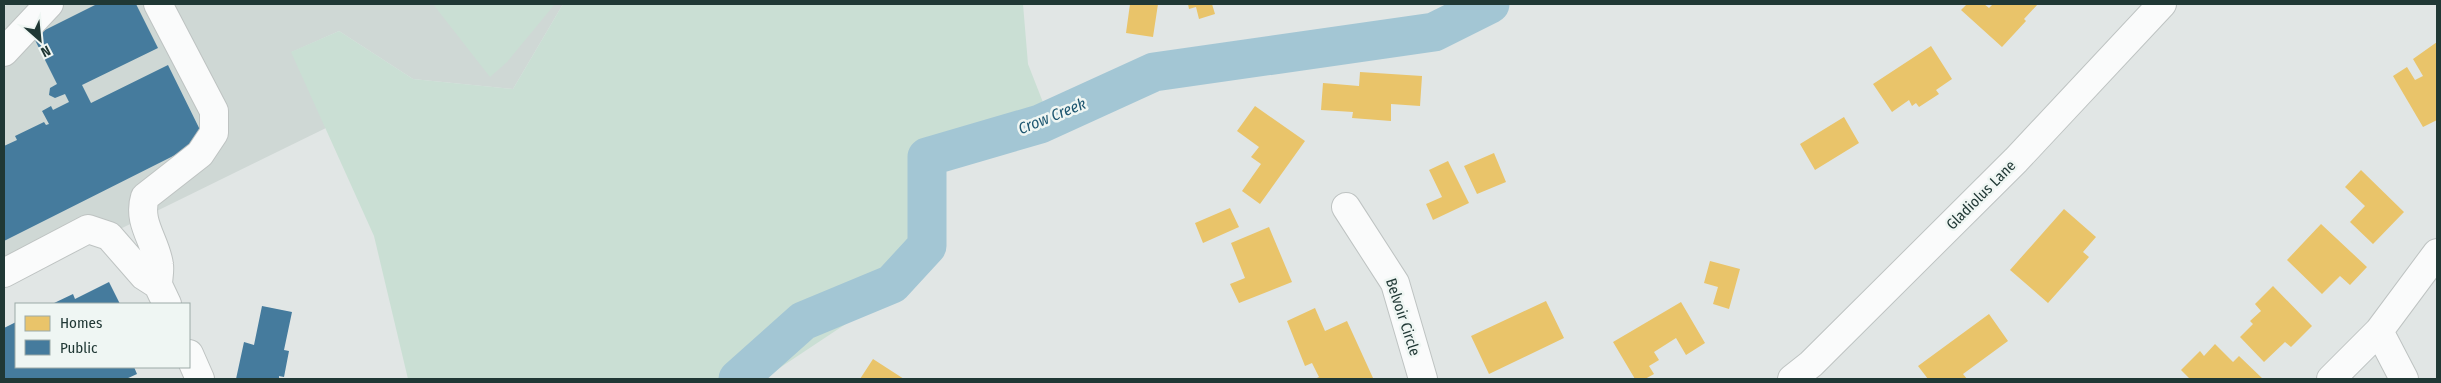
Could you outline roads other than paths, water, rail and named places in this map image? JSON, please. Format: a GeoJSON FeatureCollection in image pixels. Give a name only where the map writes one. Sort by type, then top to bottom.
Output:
{"type":"FeatureCollection","features":[{"type":"Feature","properties":{"kind":"street"},"geometry":{"type":"LineString","coordinates":[[4,52],[48,4]]}},
{"type":"Feature","properties":{"kind":"street"},"geometry":{"type":"LineString","coordinates":[[158,4],[214,112],[214,133],[200,154],[145,197],[142,207],[146,230],[159,264],[163,294]]}},
{"type":"Feature","properties":{"kind":"street","name":"Gladiolus Lane"},"geometry":{"type":"LineString","coordinates":[[1792,379],[1811,364],[2016,160],[2162,4]]}},
{"type":"Feature","properties":{"kind":"street","name":"Belvoir Circle"},"geometry":{"type":"LineString","coordinates":[[1346,207],[1395,282],[1423,379]]}},
{"type":"Feature","properties":{"kind":"street"},"geometry":{"type":"LineString","coordinates":[[4,273],[88,230],[109,236],[144,276],[163,294]]}},
{"type":"Feature","properties":{"kind":"street"},"geometry":{"type":"LineString","coordinates":[[2331,379],[2379,330],[2437,253]]}},
{"type":"Feature","properties":{"kind":"street"},"geometry":{"type":"LineString","coordinates":[[2379,330],[2404,379]]}},
{"type":"Feature","properties":{"kind":"street"},"geometry":{"type":"LineString","coordinates":[[190,356],[200,379]]}},
{"type":"Feature","properties":{"kind":"waterway","name":"Crow Creek"},"geometry":{"type":"LineString","coordinates":[[738,379],[803,321],[892,284],[927,246],[927,157],[1040,124],[1154,72],[1434,32],[1490,4]]}}]}
